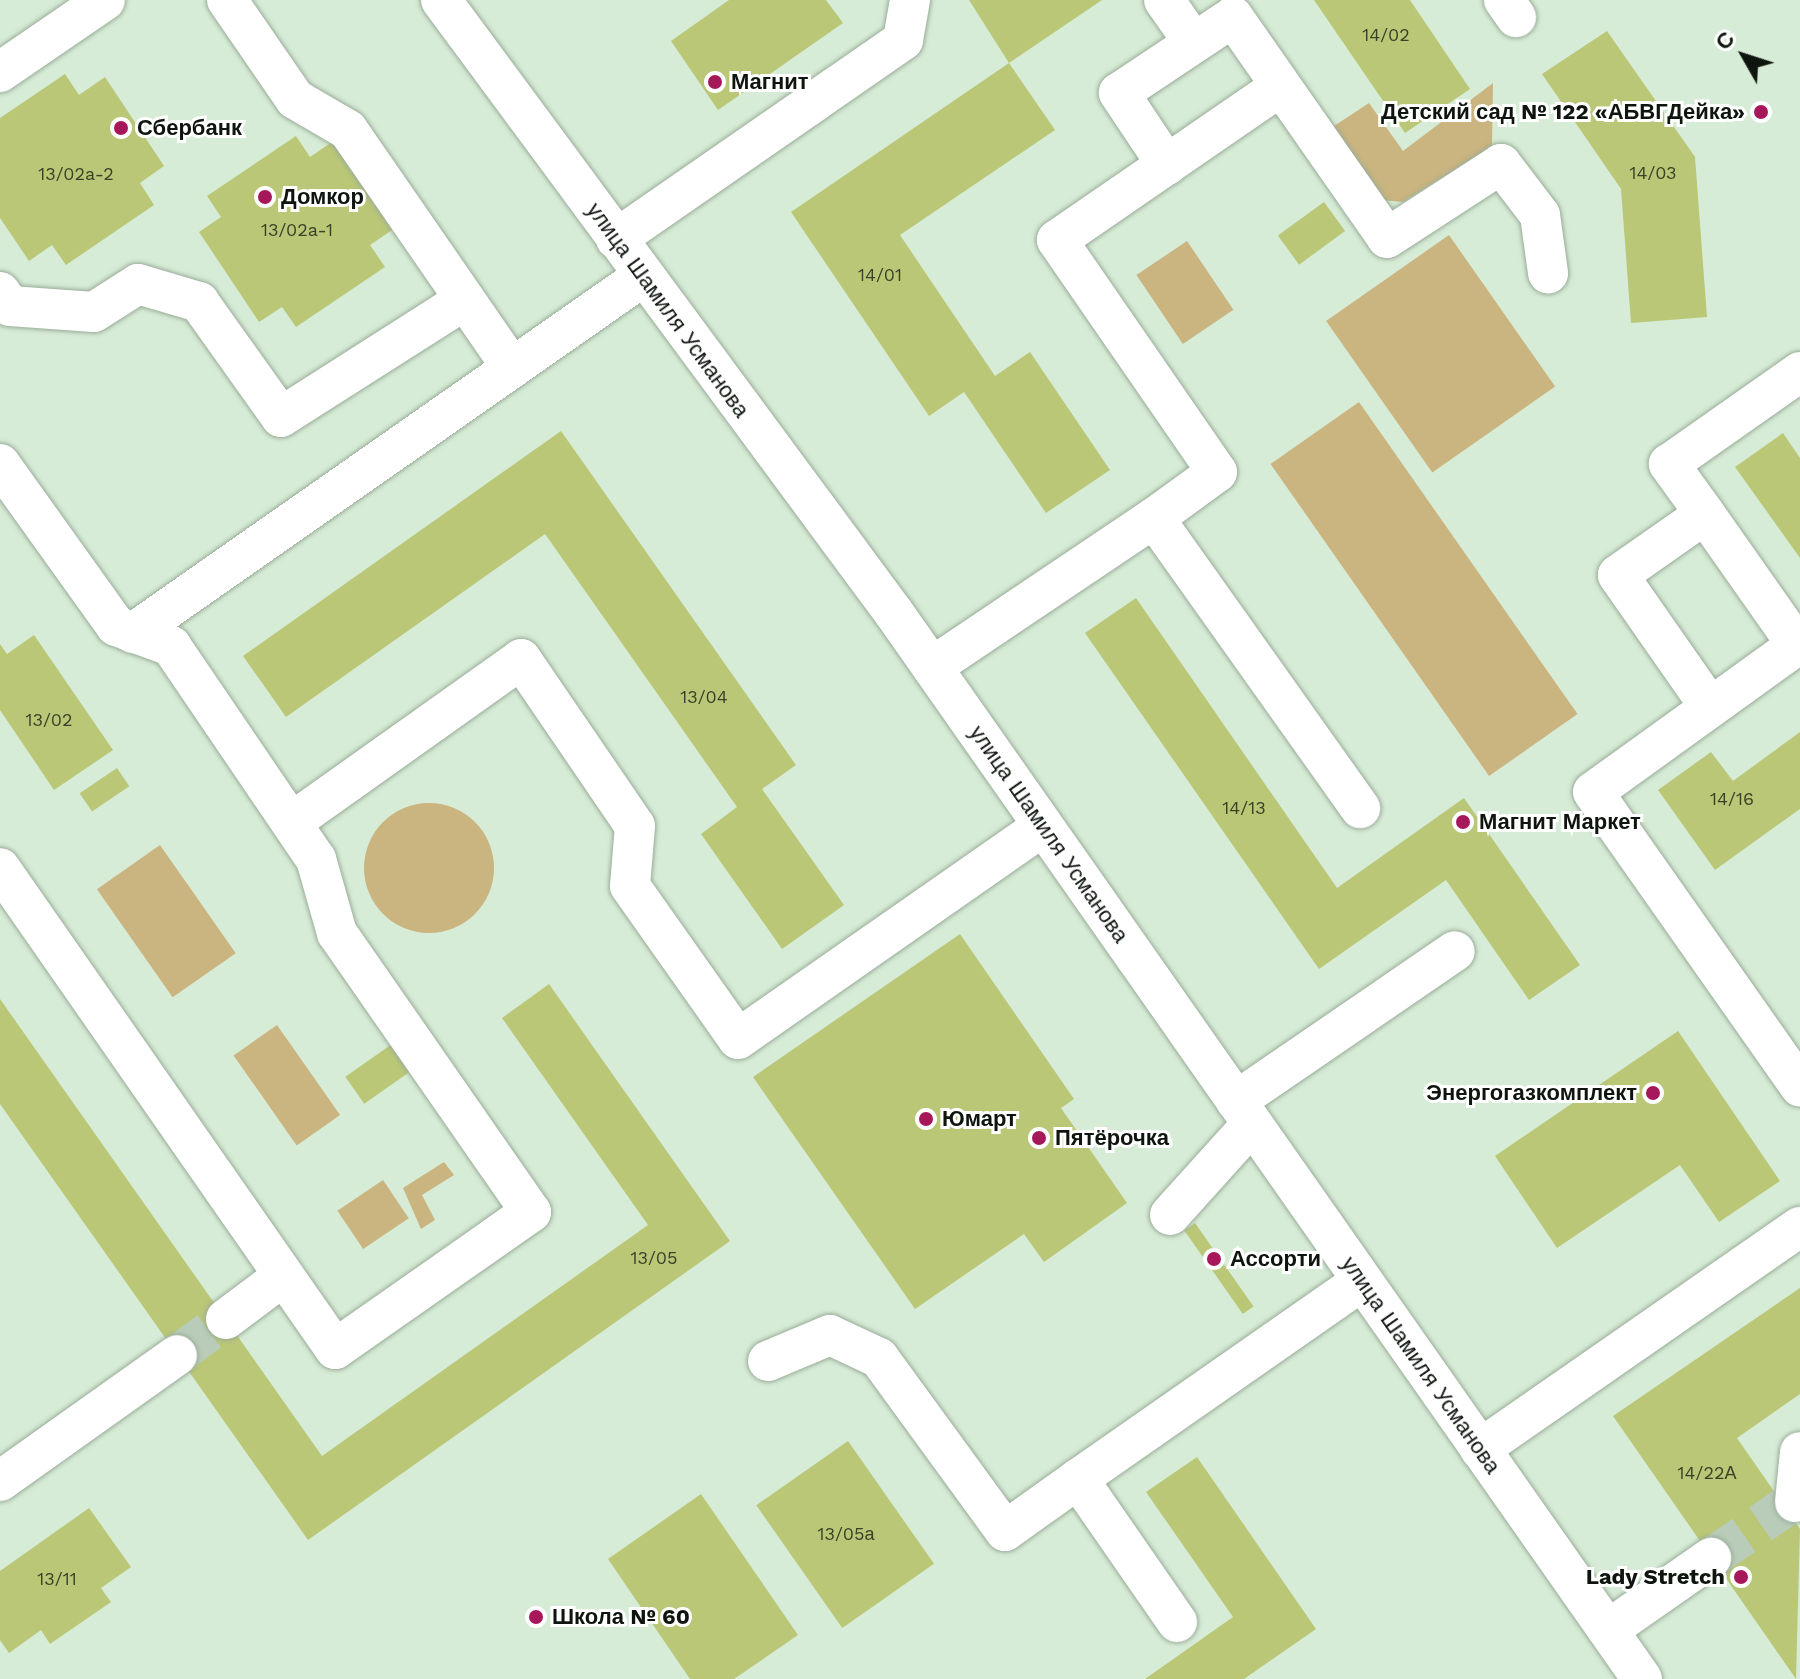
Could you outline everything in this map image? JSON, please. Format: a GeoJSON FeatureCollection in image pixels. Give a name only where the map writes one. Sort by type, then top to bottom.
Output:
{"type":"FeatureCollection","features":[{"type":"Feature","properties":{"kind":"street"},"geometry":{"type":"LineString","coordinates":[[0,72],[105,0]]}},
{"type":"Feature","properties":{"kind":"street"},"geometry":{"type":"LineString","coordinates":[[227,0],[295,99],[348,130],[512,368]]}},
{"type":"Feature","properties":{"kind":"street","name":"улица Шамиля Усманова"},"geometry":{"type":"LineString","coordinates":[[441,0],[932,667],[1642,1679]]}},
{"type":"Feature","properties":{"kind":"street"},"geometry":{"type":"LineString","coordinates":[[616,239],[903,40],[910,0]]}},
{"type":"Feature","properties":{"kind":"street"},"geometry":{"type":"LineString","coordinates":[[1164,0],[1194,43]]}},
{"type":"Feature","properties":{"kind":"street"},"geometry":{"type":"LineString","coordinates":[[1167,165],[1119,93],[1233,17],[1387,238],[1501,164],[1540,215],[1548,273]]}},
{"type":"Feature","properties":{"kind":"street"},"geometry":{"type":"LineString","coordinates":[[932,667],[1217,472],[1057,240],[1280,87]]}},
{"type":"Feature","properties":{"kind":"street"},"geometry":{"type":"LineString","coordinates":[[133,633],[642,277]]}},
{"type":"Feature","properties":{"kind":"street"},"geometry":{"type":"LineString","coordinates":[[0,292],[10,306],[94,312],[138,284],[199,302],[281,417],[465,300]]}},
{"type":"Feature","properties":{"kind":"street"},"geometry":{"type":"LineString","coordinates":[[1800,372],[1669,464],[1797,645],[1593,792],[1800,1086]]}},
{"type":"Feature","properties":{"kind":"street"},"geometry":{"type":"LineString","coordinates":[[0,464],[116,626],[171,646],[316,859],[337,933],[531,1212],[335,1349],[0,868]]}},
{"type":"Feature","properties":{"kind":"street"},"geometry":{"type":"LineString","coordinates":[[1705,514],[1618,575],[1710,707]]}},
{"type":"Feature","properties":{"kind":"street"},"geometry":{"type":"LineString","coordinates":[[1154,518],[1360,808]]}},
{"type":"Feature","properties":{"kind":"street"},"geometry":{"type":"LineString","coordinates":[[292,822],[521,659],[635,826],[630,886],[738,1039],[1043,826]]}},
{"type":"Feature","properties":{"kind":"street"},"geometry":{"type":"LineString","coordinates":[[1170,1215],[1244,1112],[1455,951]]}},
{"type":"Feature","properties":{"kind":"street"},"geometry":{"type":"LineString","coordinates":[[1480,1449],[1800,1227]]}},
{"type":"Feature","properties":{"kind":"street"},"geometry":{"type":"LineString","coordinates":[[226,1319],[282,1277]]}},
{"type":"Feature","properties":{"kind":"street"},"geometry":{"type":"LineString","coordinates":[[768,1361],[830,1335],[879,1358],[1005,1531],[1362,1281]]}},
{"type":"Feature","properties":{"kind":"street"},"geometry":{"type":"LineString","coordinates":[[0,1481],[177,1355]]}},
{"type":"Feature","properties":{"kind":"street"},"geometry":{"type":"LineString","coordinates":[[1793,1504],[1800,1452]]}},
{"type":"Feature","properties":{"kind":"street"},"geometry":{"type":"LineString","coordinates":[[1078,1479],[1177,1622]]}},
{"type":"Feature","properties":{"kind":"street"},"geometry":{"type":"LineString","coordinates":[[1608,1630],[1711,1558]]}},
{"type":"Feature","properties":{"kind":"shaded area"},"geometry":{"type":"Polygon","coordinates":[[[1493,83],[1492,146],[1403,202],[1380,200],[1328,130],[1369,103],[1403,151],[1493,83]]]}},
{"type":"Feature","properties":{"kind":"shaded area"},"geometry":{"type":"Polygon","coordinates":[[[1449,235],[1555,387],[1432,473],[1326,321],[1449,235]]]}},
{"type":"Feature","properties":{"kind":"shaded area"},"geometry":{"type":"Polygon","coordinates":[[[1187,241],[1233,310],[1183,344],[1136,275],[1187,241]]]}},
{"type":"Feature","properties":{"kind":"shaded area"},"geometry":{"type":"Polygon","coordinates":[[[1359,402],[1578,714],[1489,776],[1271,464],[1359,402]]]}},
{"type":"Feature","properties":{"kind":"shaded area"},"geometry":{"type":"Polygon","coordinates":[[[429,803],[454,808],[475,822],[489,843],[494,868],[489,893],[475,914],[454,928],[429,933],[404,928],[383,914],[369,893],[364,868],[369,843],[383,822],[404,808],[429,803]]]}},
{"type":"Feature","properties":{"kind":"shaded area"},"geometry":{"type":"Polygon","coordinates":[[[160,845],[236,953],[173,997],[97,889],[160,845]]]}},
{"type":"Feature","properties":{"kind":"shaded area"},"geometry":{"type":"Polygon","coordinates":[[[277,1025],[340,1115],[297,1146],[234,1055],[277,1025]]]}},
{"type":"Feature","properties":{"kind":"shaded area"},"geometry":{"type":"Polygon","coordinates":[[[444,1162],[454,1175],[422,1195],[435,1220],[421,1229],[403,1188],[444,1162]]]}},
{"type":"Feature","properties":{"kind":"shaded area"},"geometry":{"type":"Polygon","coordinates":[[[383,1180],[409,1218],[363,1249],[337,1211],[383,1180]]]}},
{"type":"Feature","properties":{"kind":"building"},"geometry":{"type":"Polygon","coordinates":[[[729,0],[826,0],[843,23],[718,110],[671,41],[729,0]]]}},
{"type":"Feature","properties":{"kind":"building"},"geometry":{"type":"Polygon","coordinates":[[[969,0],[1102,0],[1009,63],[969,0]]]}},
{"type":"Feature","properties":{"kind":"building"},"geometry":{"type":"Polygon","coordinates":[[[1314,0],[1410,0],[1470,89],[1405,133],[1314,0]]]}},
{"type":"Feature","properties":{"kind":"building"},"geometry":{"type":"Polygon","coordinates":[[[1607,31],[1695,157],[1707,317],[1631,323],[1621,189],[1542,74],[1607,31]]]}},
{"type":"Feature","properties":{"kind":"building"},"geometry":{"type":"Polygon","coordinates":[[[1009,63],[1055,130],[900,235],[995,376],[1030,352],[1110,470],[1046,513],[964,392],[929,416],[791,212],[1009,63]]]}},
{"type":"Feature","properties":{"kind":"building"},"geometry":{"type":"Polygon","coordinates":[[[65,74],[79,95],[105,77],[164,166],[140,183],[154,205],[66,265],[52,245],[29,261],[0,218],[0,118],[65,74]]]}},
{"type":"Feature","properties":{"kind":"building"},"geometry":{"type":"Polygon","coordinates":[[[296,136],[310,157],[335,140],[395,228],[370,245],[385,267],[296,327],[282,307],[259,322],[199,232],[221,217],[207,196],[296,136]]]}},
{"type":"Feature","properties":{"kind":"building"},"geometry":{"type":"Polygon","coordinates":[[[1324,202],[1345,231],[1299,265],[1278,236],[1324,202]]]}},
{"type":"Feature","properties":{"kind":"building"},"geometry":{"type":"Polygon","coordinates":[[[561,431],[796,765],[762,789],[844,905],[782,949],[701,834],[737,807],[545,534],[286,717],[243,656],[561,431]]]}},
{"type":"Feature","properties":{"kind":"building"},"geometry":{"type":"Polygon","coordinates":[[[1783,433],[1800,458],[1800,558],[1735,467],[1783,433]]]}},
{"type":"Feature","properties":{"kind":"building"},"geometry":{"type":"Polygon","coordinates":[[[1136,598],[1337,888],[1464,798],[1580,965],[1529,1000],[1446,880],[1319,969],[1085,633],[1136,598]]]}},
{"type":"Feature","properties":{"kind":"building"},"geometry":{"type":"Polygon","coordinates":[[[34,635],[113,750],[54,790],[0,710],[0,644],[7,654],[34,635]]]}},
{"type":"Feature","properties":{"kind":"building"},"geometry":{"type":"Polygon","coordinates":[[[1800,732],[1800,809],[1715,870],[1658,790],[1711,752],[1733,781],[1800,732]]]}},
{"type":"Feature","properties":{"kind":"building"},"geometry":{"type":"Polygon","coordinates":[[[117,768],[129,786],[92,811],[80,793],[117,768]]]}},
{"type":"Feature","properties":{"kind":"building","name":"Юмарт"},"geometry":{"type":"Polygon","coordinates":[[[960,934],[1074,1099],[1061,1108],[1127,1203],[1044,1262],[1024,1234],[915,1309],[753,1077],[960,934]]]}},
{"type":"Feature","properties":{"kind":"building"},"geometry":{"type":"Polygon","coordinates":[[[549,984],[730,1241],[308,1540],[0,1104],[0,999],[322,1456],[648,1225],[502,1018],[549,984]]]}},
{"type":"Feature","properties":{"kind":"building","name":"Энергогазкомплект"},"geometry":{"type":"Polygon","coordinates":[[[1678,1031],[1780,1181],[1719,1222],[1680,1165],[1557,1248],[1495,1156],[1678,1031]]]}},
{"type":"Feature","properties":{"kind":"building"},"geometry":{"type":"Polygon","coordinates":[[[392,1044],[411,1071],[364,1104],[345,1077],[392,1044]]]}},
{"type":"Feature","properties":{"kind":"building"},"geometry":{"type":"Polygon","coordinates":[[[1195,1223],[1254,1307],[1243,1314],[1184,1230],[1195,1223]]]}},
{"type":"Feature","properties":{"kind":"building"},"geometry":{"type":"Polygon","coordinates":[[[1800,1288],[1800,1394],[1737,1438],[1800,1529],[1796,1679],[1613,1416],[1800,1288]]]}},
{"type":"Feature","properties":{"kind":"building"},"geometry":{"type":"Polygon","coordinates":[[[848,1441],[934,1564],[842,1628],[756,1505],[848,1441]]]}},
{"type":"Feature","properties":{"kind":"building"},"geometry":{"type":"Polygon","coordinates":[[[1197,1457],[1316,1629],[1244,1679],[1145,1679],[1233,1617],[1146,1492],[1197,1457]]]}},
{"type":"Feature","properties":{"kind":"building"},"geometry":{"type":"Polygon","coordinates":[[[701,1494],[798,1635],[734,1679],[690,1679],[608,1559],[701,1494]]]}},
{"type":"Feature","properties":{"kind":"building"},"geometry":{"type":"Polygon","coordinates":[[[89,1508],[131,1567],[101,1588],[111,1602],[50,1644],[41,1630],[9,1653],[0,1640],[0,1571],[89,1508]]]}},
{"type":"Feature","properties":{"kind":"tunnel"},"geometry":{"type":"LineString","coordinates":[[177,1355],[226,1319]]}},
{"type":"Feature","properties":{"kind":"tunnel"},"geometry":{"type":"LineString","coordinates":[[1711,1558],[1785,1507]]}},
{"type":"Feature","properties":{"kind":"place","name":"Магнит"},"geometry":{"type":"Point","coordinates":[715,82]}},
{"type":"Feature","properties":{"kind":"place","name":"Детский сад № 122 «АБВГДейка»"},"geometry":{"type":"Point","coordinates":[1761,112]}},
{"type":"Feature","properties":{"kind":"place","name":"Сбербанк"},"geometry":{"type":"Point","coordinates":[121,128]}},
{"type":"Feature","properties":{"kind":"place","name":"Домкор"},"geometry":{"type":"Point","coordinates":[265,197]}},
{"type":"Feature","properties":{"kind":"place","name":"Магнит Маркет"},"geometry":{"type":"Point","coordinates":[1463,822]}},
{"type":"Feature","properties":{"kind":"place","name":"Энергогазкомплект"},"geometry":{"type":"Point","coordinates":[1653,1093]}},
{"type":"Feature","properties":{"kind":"place","name":"Юмарт"},"geometry":{"type":"Point","coordinates":[926,1119]}},
{"type":"Feature","properties":{"kind":"place","name":"Пятёрочка"},"geometry":{"type":"Point","coordinates":[1039,1138]}},
{"type":"Feature","properties":{"kind":"place","name":"Ассорти"},"geometry":{"type":"Point","coordinates":[1214,1259]}},
{"type":"Feature","properties":{"kind":"place","name":"Lady Stretch"},"geometry":{"type":"Point","coordinates":[1741,1577]}},
{"type":"Feature","properties":{"kind":"place","name":"Школа № 60"},"geometry":{"type":"Point","coordinates":[536,1617]}}]}
